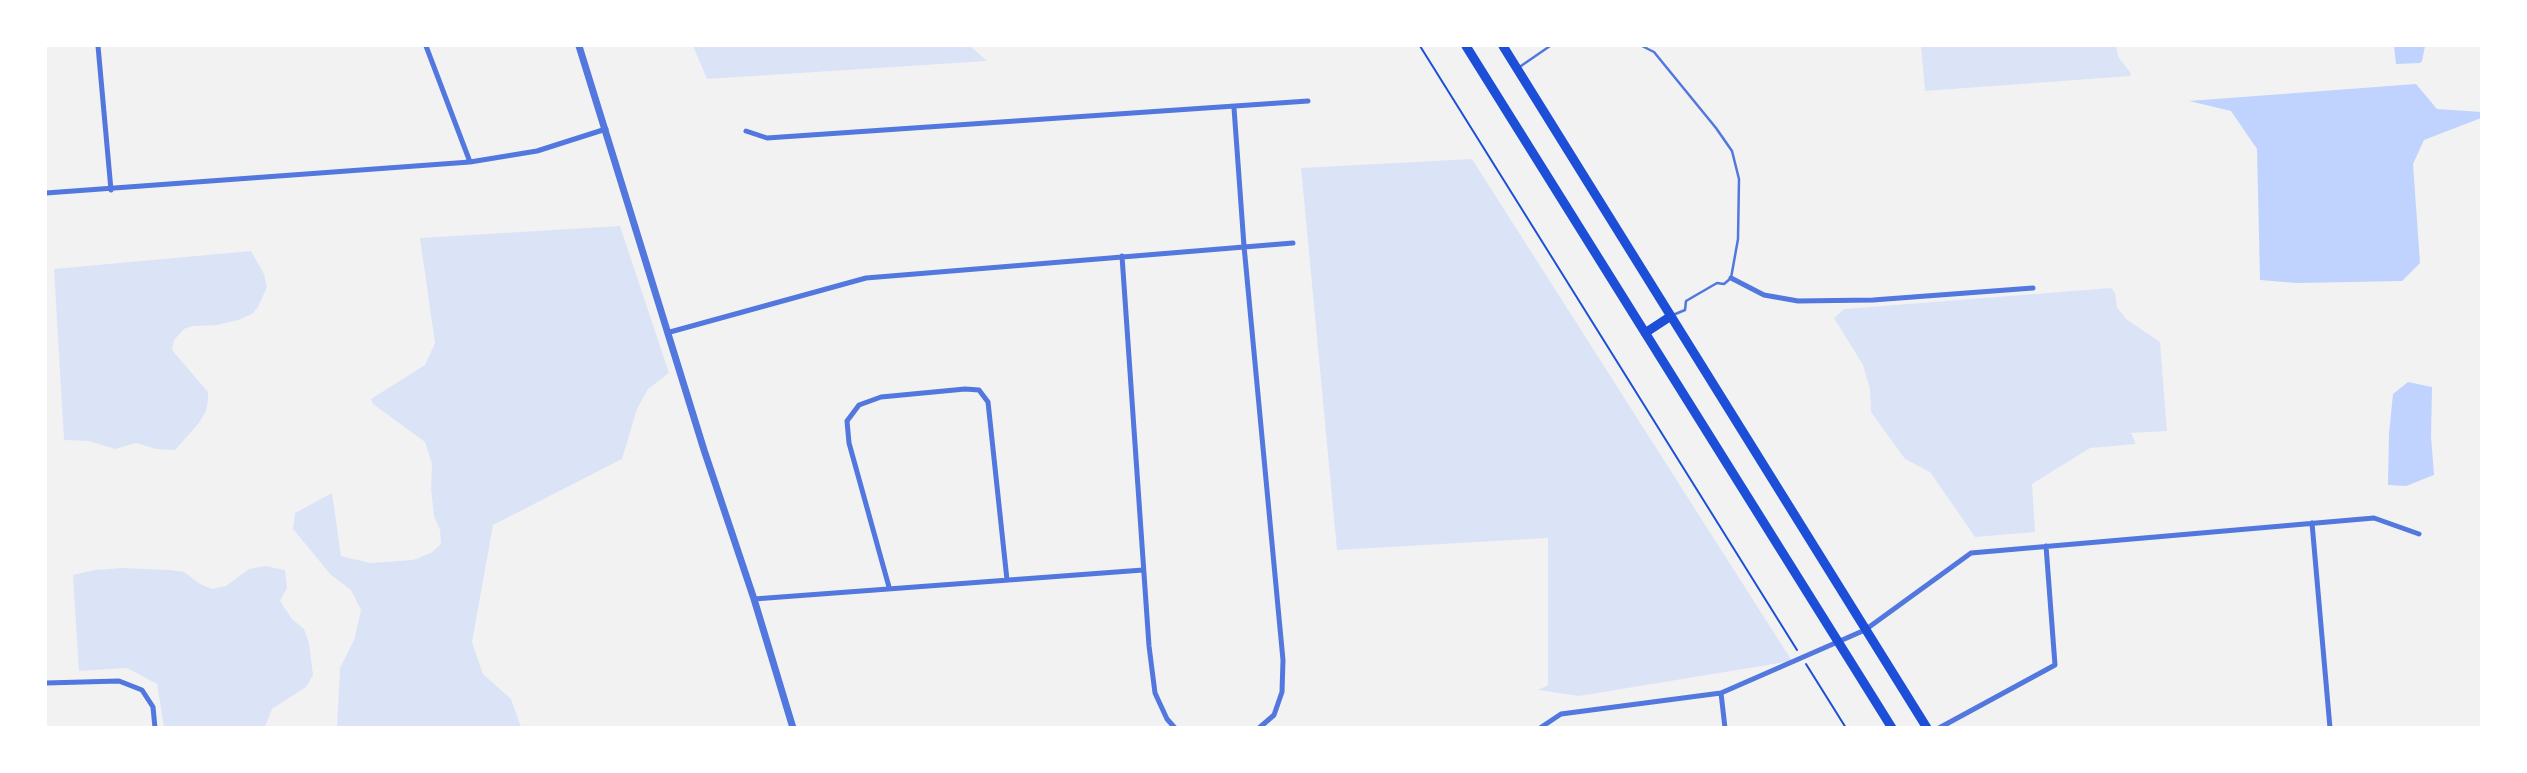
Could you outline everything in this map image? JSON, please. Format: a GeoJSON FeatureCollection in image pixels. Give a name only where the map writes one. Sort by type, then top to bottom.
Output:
{"type":"FeatureCollection","features":[{"type":"Feature","properties":{"kind":"main road"},"geometry":{"type":"LineString","coordinates":[[1466,46],[1892,727]]}},
{"type":"Feature","properties":{"kind":"main road"},"geometry":{"type":"LineString","coordinates":[[1503,46],[1927,727]]}},
{"type":"Feature","properties":{"kind":"main road"},"geometry":{"type":"LineString","coordinates":[[1645,333],[1671,316]]}},
{"type":"Feature","properties":{"kind":"street"},"geometry":{"type":"LineString","coordinates":[[98,46],[111,190]]}},
{"type":"Feature","properties":{"kind":"street"},"geometry":{"type":"LineString","coordinates":[[426,46],[470,162]]}},
{"type":"Feature","properties":{"kind":"street"},"geometry":{"type":"LineString","coordinates":[[579,46],[793,727]]}},
{"type":"Feature","properties":{"kind":"street"},"geometry":{"type":"LineString","coordinates":[[746,131],[767,138],[1308,101]]}},
{"type":"Feature","properties":{"kind":"street"},"geometry":{"type":"LineString","coordinates":[[1234,108],[1244,246],[1283,660],[1282,692],[1274,715],[1259,727]]}},
{"type":"Feature","properties":{"kind":"street"},"geometry":{"type":"LineString","coordinates":[[46,193],[470,162],[537,151],[606,129]]}},
{"type":"Feature","properties":{"kind":"street"},"geometry":{"type":"LineString","coordinates":[[670,332],[866,278],[1293,243]]}},
{"type":"Feature","properties":{"kind":"street"},"geometry":{"type":"LineString","coordinates":[[1122,256],[1143,570],[1155,693],[1167,719],[1175,727]]}},
{"type":"Feature","properties":{"kind":"street"},"geometry":{"type":"LineString","coordinates":[[1731,278],[1763,295],[1798,301],[1873,300],[2033,288]]}},
{"type":"Feature","properties":{"kind":"street"},"geometry":{"type":"LineString","coordinates":[[889,587],[849,443],[847,421],[859,405],[881,397],[965,389],[979,390],[988,402],[1007,580]]}},
{"type":"Feature","properties":{"kind":"street"},"geometry":{"type":"LineString","coordinates":[[1540,727],[1562,714],[1721,693],[1865,630],[1971,553],[2374,519],[2418,534]]}},
{"type":"Feature","properties":{"kind":"street"},"geometry":{"type":"LineString","coordinates":[[2312,523],[2330,727]]}},
{"type":"Feature","properties":{"kind":"street"},"geometry":{"type":"LineString","coordinates":[[1939,727],[2055,665],[2046,546]]}},
{"type":"Feature","properties":{"kind":"street"},"geometry":{"type":"LineString","coordinates":[[754,599],[1143,570]]}},
{"type":"Feature","properties":{"kind":"street"},"geometry":{"type":"LineString","coordinates":[[46,683],[119,681],[142,690],[153,707],[155,727]]}},
{"type":"Feature","properties":{"kind":"street"},"geometry":{"type":"LineString","coordinates":[[1721,693],[1725,727]]}},
{"type":"Feature","properties":{"kind":"lane"},"geometry":{"type":"LineString","coordinates":[[1517,69],[1550,46]]}},
{"type":"Feature","properties":{"kind":"lane"},"geometry":{"type":"LineString","coordinates":[[1642,46],[1654,52],[1732,150],[1740,179],[1738,239],[1731,278],[1724,284],[1717,283],[1686,301],[1685,310],[1671,316]]}},
{"type":"Feature","properties":{"kind":"path"},"geometry":{"type":"LineString","coordinates":[[1420,46],[1846,727]]}},
{"type":"Feature","properties":{"kind":"shaded area"},"geometry":{"type":"Polygon","coordinates":[[[693,46],[970,46],[987,61],[707,79],[693,46]]]}},
{"type":"Feature","properties":{"kind":"shaded area"},"geometry":{"type":"Polygon","coordinates":[[[1921,46],[2116,46],[2119,58],[2131,76],[1925,91],[1921,46]]]}},
{"type":"Feature","properties":{"kind":"shaded area"},"geometry":{"type":"Polygon","coordinates":[[[1472,159],[1792,661],[1579,696],[1538,690],[1548,685],[1548,538],[1337,550],[1301,168],[1472,159]]]}},
{"type":"Feature","properties":{"kind":"shaded area"},"geometry":{"type":"Polygon","coordinates":[[[620,226],[669,373],[648,389],[637,409],[622,459],[493,525],[472,642],[483,674],[511,699],[521,727],[337,727],[340,668],[354,640],[361,610],[351,590],[331,575],[293,529],[295,513],[332,493],[341,556],[370,563],[413,560],[431,553],[441,544],[440,530],[434,516],[432,464],[425,442],[373,404],[371,399],[425,365],[435,343],[420,238],[620,226]]]}},
{"type":"Feature","properties":{"kind":"shaded area"},"geometry":{"type":"Polygon","coordinates":[[[251,251],[264,274],[267,287],[252,314],[217,325],[184,329],[174,340],[172,350],[208,392],[206,411],[175,450],[156,449],[136,443],[115,449],[89,441],[64,440],[54,269],[251,251]]]}},
{"type":"Feature","properties":{"kind":"shaded area"},"geometry":{"type":"Polygon","coordinates":[[[2111,288],[2115,293],[2117,307],[2126,319],[2160,342],[2167,431],[2131,433],[2136,444],[2090,448],[2032,484],[2035,532],[1975,537],[1930,472],[1905,459],[1871,412],[1870,389],[1863,365],[1834,318],[1844,309],[2111,288]]]}},
{"type":"Feature","properties":{"kind":"shaded area"},"geometry":{"type":"Polygon","coordinates":[[[265,566],[285,570],[287,588],[280,601],[292,619],[304,629],[309,643],[313,675],[306,687],[272,709],[265,727],[164,727],[157,684],[127,668],[79,671],[73,575],[122,568],[170,570],[184,572],[212,589],[226,586],[249,569],[265,566]]]}},
{"type":"Feature","properties":{"kind":"water"},"geometry":{"type":"Polygon","coordinates":[[[2394,46],[2425,46],[2422,61],[2396,64],[2394,46]]]}},
{"type":"Feature","properties":{"kind":"water"},"geometry":{"type":"Polygon","coordinates":[[[2416,84],[2437,109],[2482,112],[2481,118],[2424,140],[2413,164],[2420,263],[2402,281],[2296,283],[2260,280],[2257,149],[2231,111],[2189,101],[2416,84]]]}},
{"type":"Feature","properties":{"kind":"water"},"geometry":{"type":"Polygon","coordinates":[[[2408,382],[2432,387],[2431,436],[2434,475],[2406,486],[2388,485],[2393,394],[2408,382]]]}}]}
